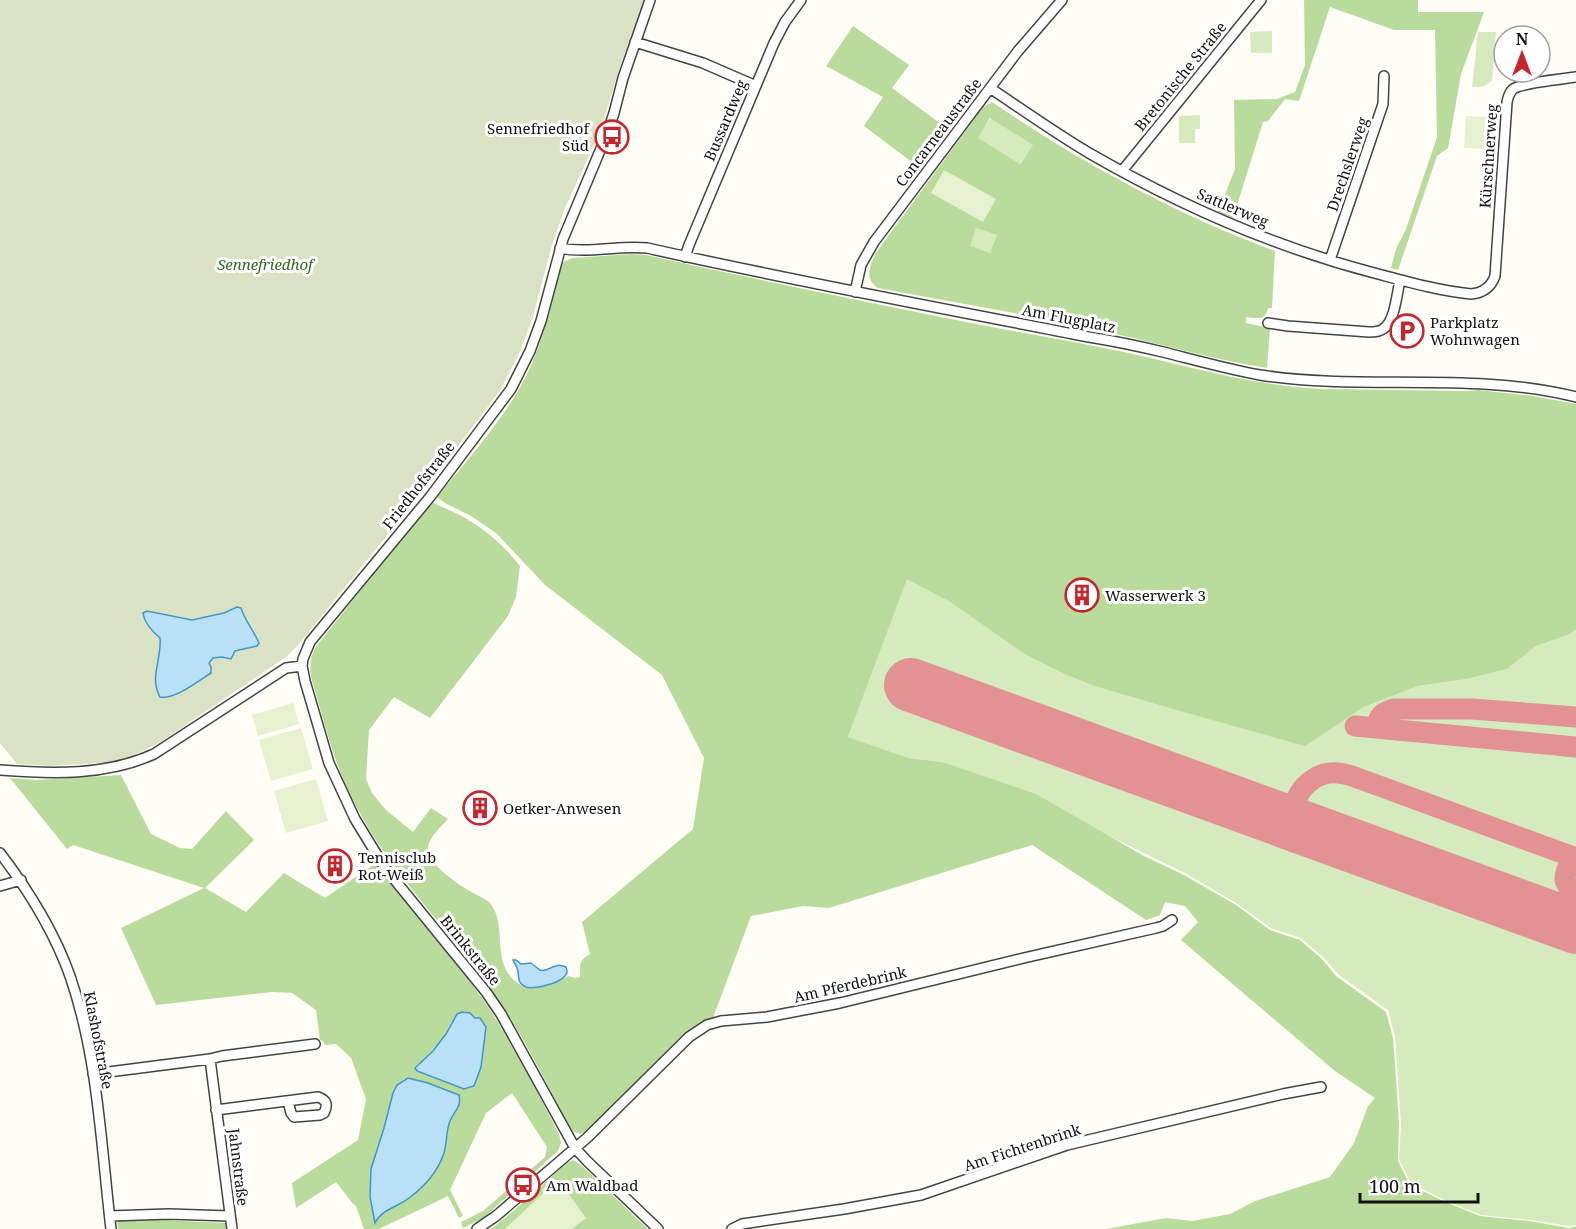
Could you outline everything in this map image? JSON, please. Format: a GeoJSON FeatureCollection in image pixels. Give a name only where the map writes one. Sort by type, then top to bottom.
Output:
{"type":"FeatureCollection","features":[{"type":"Feature","properties":{"kind":"street","name":"Friedhofstraße"},"geometry":{"type":"LineString","coordinates":[[302,666],[304,654],[310,642],[430,497],[511,389],[530,351],[541,321],[560,248],[574,208],[607,134],[622,78],[650,0]]}},
{"type":"Feature","properties":{"kind":"street","name":"Bretonische Straße"},"geometry":{"type":"LineString","coordinates":[[1122,171],[1261,0]]}},
{"type":"Feature","properties":{"kind":"street","name":"Bussardweg"},"geometry":{"type":"LineString","coordinates":[[686,257],[774,43],[797,1]]}},
{"type":"Feature","properties":{"kind":"street","name":"Concarneaustraße"},"geometry":{"type":"LineString","coordinates":[[855,292],[859,272],[869,250],[1055,2]]}},
{"type":"Feature","properties":{"kind":"street"},"geometry":{"type":"LineString","coordinates":[[636,42],[703,63],[756,86]]}},
{"type":"Feature","properties":{"kind":"street","name":"Drechslerweg"},"geometry":{"type":"LineString","coordinates":[[1330,260],[1383,104],[1384,76]]}},
{"type":"Feature","properties":{"kind":"street","name":"Kürschnerweg"},"geometry":{"type":"LineString","coordinates":[[1488,288],[1496,270],[1508,96],[1518,86],[1576,76]]}},
{"type":"Feature","properties":{"kind":"street","name":"Sattlerweg"},"geometry":{"type":"LineString","coordinates":[[990,88],[1058,134],[1122,171],[1223,221],[1330,260],[1400,280],[1471,294],[1488,288]]}},
{"type":"Feature","properties":{"kind":"street","name":"Am Flugplatz"},"geometry":{"type":"LineString","coordinates":[[560,248],[574,250],[635,247],[1113,341],[1259,374],[1327,382],[1480,384],[1576,397]]}},
{"type":"Feature","properties":{"kind":"street"},"geometry":{"type":"LineString","coordinates":[[1268,323],[1346,331],[1381,331],[1392,319],[1400,280]]}},
{"type":"Feature","properties":{"kind":"street"},"geometry":{"type":"LineString","coordinates":[[0,770],[72,772],[114,768],[139,761],[286,668],[302,666]]}},
{"type":"Feature","properties":{"kind":"street","name":"Brinkstraße"},"geometry":{"type":"LineString","coordinates":[[302,666],[329,763],[359,826],[385,868],[486,992],[501,1014],[575,1148],[657,1229]]}},
{"type":"Feature","properties":{"kind":"street","name":"Klashofstraße"},"geometry":{"type":"LineString","coordinates":[[0,853],[21,880],[51,933],[69,974],[84,1022],[105,1162],[111,1229]]}},
{"type":"Feature","properties":{"kind":"street"},"geometry":{"type":"LineString","coordinates":[[0,886],[21,880]]}},
{"type":"Feature","properties":{"kind":"street","name":"Am Pferdebrink"},"geometry":{"type":"LineString","coordinates":[[575,1148],[688,1037],[706,1025],[840,1004],[1156,928],[1172,920]]}},
{"type":"Feature","properties":{"kind":"street"},"geometry":{"type":"LineString","coordinates":[[93,1074],[315,1044]]}},
{"type":"Feature","properties":{"kind":"street","name":"Jahnstraße"},"geometry":{"type":"LineString","coordinates":[[210,1059],[232,1229]]}},
{"type":"Feature","properties":{"kind":"street","name":"Am Fichtenbrink"},"geometry":{"type":"LineString","coordinates":[[732,1229],[742,1224],[921,1196],[1067,1145],[1321,1087]]}},
{"type":"Feature","properties":{"kind":"street","name":"Jahnstraße"},"geometry":{"type":"LineString","coordinates":[[216,1110],[288,1101]]}},
{"type":"Feature","properties":{"kind":"street"},"geometry":{"type":"LineString","coordinates":[[477,1229],[496,1216],[575,1148]]}},
{"type":"Feature","properties":{"kind":"street"},"geometry":{"type":"LineString","coordinates":[[110,1216],[168,1214],[230,1216]]}},
{"type":"Feature","properties":{"kind":"green space","name":"Sennefriedhof"},"geometry":{"type":"Polygon","coordinates":[[[0,0],[645,0],[620,66],[600,132],[565,208],[552,245],[532,320],[518,356],[499,392],[440,470],[299,644],[286,657],[162,741],[135,755],[113,762],[52,766],[17,764],[0,743],[0,0]],[[237,607],[224,613],[192,620],[147,611],[160,638],[159,660],[166,698],[211,673],[209,663],[212,658],[257,646],[253,631],[244,618],[241,608],[237,607]]]}},
{"type":"Feature","properties":{"kind":"green space"},"geometry":{"type":"Polygon","coordinates":[[[1304,0],[1418,0],[1418,12],[1484,12],[1461,74],[1448,148],[1437,156],[1398,270],[1391,268],[1396,249],[1406,229],[1437,137],[1435,30],[1394,30],[1330,7],[1299,101],[1285,99],[1268,121],[1263,122],[1233,218],[1218,212],[1235,169],[1234,100],[1277,99],[1295,92],[1305,65],[1304,0]]]}},
{"type":"Feature","properties":{"kind":"green space"},"geometry":{"type":"Polygon","coordinates":[[[853,26],[909,65],[892,88],[949,130],[921,169],[864,126],[883,97],[826,66],[853,26]]]}},
{"type":"Feature","properties":{"kind":"green space"},"geometry":{"type":"Polygon","coordinates":[[[1272,31],[1272,53],[1251,53],[1250,32],[1272,31]]]}},
{"type":"Feature","properties":{"kind":"green space"},"geometry":{"type":"Polygon","coordinates":[[[1478,32],[1492,32],[1492,81],[1482,87],[1472,87],[1478,32]]]}},
{"type":"Feature","properties":{"kind":"green space"},"geometry":{"type":"Polygon","coordinates":[[[992,102],[1060,146],[1129,185],[1200,220],[1275,251],[1272,308],[1268,308],[1263,317],[1246,317],[1246,323],[1270,328],[1267,368],[1071,324],[878,288],[871,281],[869,272],[875,254],[983,107],[992,102]],[[990,118],[978,138],[1020,164],[1033,145],[990,118]],[[976,228],[970,246],[990,253],[997,235],[976,228]]]}},
{"type":"Feature","properties":{"kind":"green space"},"geometry":{"type":"Polygon","coordinates":[[[1200,115],[1200,129],[1195,129],[1195,143],[1179,143],[1179,116],[1200,115]]]}},
{"type":"Feature","properties":{"kind":"green space"},"geometry":{"type":"Polygon","coordinates":[[[1466,116],[1490,117],[1489,149],[1464,148],[1466,116]]]}},
{"type":"Feature","properties":{"kind":"green space"},"geometry":{"type":"Polygon","coordinates":[[[991,118],[1034,145],[1019,164],[977,138],[991,118]]]}},
{"type":"Feature","properties":{"kind":"green space"},"geometry":{"type":"Polygon","coordinates":[[[944,170],[996,199],[983,222],[931,193],[944,170]]]}},
{"type":"Feature","properties":{"kind":"green space"},"geometry":{"type":"Polygon","coordinates":[[[976,228],[997,235],[990,254],[969,246],[976,228]]]}},
{"type":"Feature","properties":{"kind":"green space"},"geometry":{"type":"Polygon","coordinates":[[[632,254],[1104,348],[1267,383],[1322,389],[1478,390],[1533,396],[1576,404],[1576,630],[1536,646],[1507,669],[1467,679],[1418,686],[1364,707],[1305,746],[1094,686],[1064,674],[1026,655],[950,602],[907,579],[848,737],[909,758],[942,762],[1036,794],[1144,856],[1184,875],[1236,905],[1270,930],[1300,940],[1322,959],[1336,976],[1386,1012],[1393,1038],[1399,1124],[1398,1161],[1410,1185],[1480,1216],[1569,1228],[1576,1226],[1576,1229],[1106,1229],[1166,1218],[1192,1221],[1230,1214],[1255,1201],[1330,1177],[1354,1143],[1368,1106],[1375,1098],[1335,1071],[1181,940],[1198,922],[1185,906],[1165,902],[1160,915],[1146,920],[1032,845],[829,908],[803,906],[751,916],[713,1018],[683,1036],[588,1131],[580,1134],[572,1131],[533,1058],[491,989],[402,877],[370,831],[356,806],[330,743],[311,677],[311,664],[313,652],[318,644],[431,502],[477,526],[515,559],[520,566],[516,597],[508,616],[430,718],[394,697],[369,730],[366,779],[372,793],[386,810],[413,832],[431,808],[448,819],[430,841],[429,855],[446,874],[491,904],[497,915],[502,958],[511,977],[524,986],[534,988],[555,983],[568,976],[580,977],[583,959],[590,954],[582,922],[693,829],[704,758],[662,675],[545,585],[496,533],[437,497],[490,432],[518,391],[533,361],[544,330],[561,265],[573,258],[632,254]]]}},
{"type":"Feature","properties":{"kind":"green space"},"geometry":{"type":"Polygon","coordinates":[[[907,578],[950,602],[1026,655],[1064,674],[1094,686],[1305,745],[1364,707],[1418,686],[1467,679],[1507,669],[1536,646],[1576,630],[1576,1225],[1481,1215],[1448,1202],[1411,1183],[1399,1159],[1401,1124],[1395,1036],[1388,1010],[1339,975],[1301,938],[1271,928],[1236,903],[1185,873],[1103,833],[942,762],[909,758],[848,737],[907,578]]]}},
{"type":"Feature","properties":{"kind":"green space"},"geometry":{"type":"Polygon","coordinates":[[[293,703],[299,724],[258,736],[252,715],[293,703]]]}},
{"type":"Feature","properties":{"kind":"green space"},"geometry":{"type":"Polygon","coordinates":[[[301,728],[313,769],[271,781],[259,740],[301,728]]]}},
{"type":"Feature","properties":{"kind":"green space"},"geometry":{"type":"Polygon","coordinates":[[[121,775],[151,834],[180,848],[192,849],[226,811],[254,840],[205,888],[246,912],[284,873],[325,898],[376,863],[493,1014],[559,1134],[561,1143],[558,1151],[485,1217],[463,1228],[461,1222],[483,1211],[545,1157],[547,1147],[512,1093],[486,1113],[450,1190],[463,1216],[459,1218],[448,1196],[379,1229],[364,1229],[356,1206],[336,1182],[296,1208],[292,1183],[358,1140],[366,1099],[351,1058],[336,1044],[325,1045],[320,1040],[316,1010],[292,993],[272,992],[156,1005],[121,928],[204,888],[73,845],[67,849],[10,778],[36,780],[121,775]],[[470,1013],[451,1023],[446,1034],[417,1071],[464,1089],[474,1086],[481,1067],[486,1027],[470,1013]],[[404,1079],[393,1093],[371,1169],[370,1197],[375,1222],[381,1215],[408,1199],[444,1153],[450,1120],[459,1107],[404,1079]]]}},
{"type":"Feature","properties":{"kind":"green space"},"geometry":{"type":"Polygon","coordinates":[[[316,779],[328,821],[286,833],[274,791],[316,779]]]}},
{"type":"Feature","properties":{"kind":"green space"},"geometry":{"type":"Polygon","coordinates":[[[573,1160],[648,1229],[571,1229],[586,1218],[521,1216],[505,1229],[491,1229],[567,1163],[573,1160]]]}},
{"type":"Feature","properties":{"kind":"green space"},"geometry":{"type":"Polygon","coordinates":[[[554,1183],[568,1193],[586,1218],[571,1229],[505,1229],[554,1183]]]}},
{"type":"Feature","properties":{"kind":"green space"},"geometry":{"type":"Polygon","coordinates":[[[117,1220],[226,1223],[227,1229],[118,1229],[117,1220]]]}},
{"type":"Feature","properties":{"kind":"water"},"geometry":{"type":"Polygon","coordinates":[[[237,607],[241,608],[257,639],[259,643],[257,646],[235,651],[231,659],[213,658],[209,663],[211,673],[179,693],[160,697],[156,676],[160,638],[147,623],[143,613],[147,611],[192,620],[224,613],[237,607]]]}},
{"type":"Feature","properties":{"kind":"water"},"geometry":{"type":"Polygon","coordinates":[[[513,960],[521,964],[531,963],[540,970],[558,965],[566,967],[567,972],[562,979],[552,984],[528,987],[520,982],[513,960]]]}},
{"type":"Feature","properties":{"kind":"water"},"geometry":{"type":"Polygon","coordinates":[[[462,1012],[480,1018],[486,1027],[481,1067],[474,1086],[464,1089],[417,1071],[415,1068],[433,1051],[457,1014],[462,1012]]]}},
{"type":"Feature","properties":{"kind":"water"},"geometry":{"type":"Polygon","coordinates":[[[408,1078],[459,1095],[459,1103],[450,1121],[444,1153],[434,1172],[415,1194],[386,1211],[375,1223],[370,1197],[371,1169],[393,1093],[397,1085],[408,1078]]]}},
{"type":"Feature","properties":{"kind":"taxiway"},"geometry":{"type":"LineString","coordinates":[[1377,728],[1381,715],[1393,709],[1472,709],[1576,717]]}},
{"type":"Feature","properties":{"kind":"taxiway"},"geometry":{"type":"LineString","coordinates":[[1355,726],[1576,747]]}},
{"type":"Feature","properties":{"kind":"taxiway"},"geometry":{"type":"LineString","coordinates":[[1304,828],[1295,813],[1295,805],[1302,789],[1324,774],[1338,773],[1352,776],[1576,858]]}},
{"type":"Feature","properties":{"kind":"taxiway"},"geometry":{"type":"LineString","coordinates":[[1576,861],[1568,869],[1565,880],[1576,903]]}},
{"type":"Feature","properties":{"kind":"runway"},"geometry":{"type":"LineString","coordinates":[[911,685],[1576,927]]}},
{"type":"Feature","properties":{"kind":"place","name":"Sennefriedhof Süd"},"geometry":{"type":"Point","coordinates":[612,137]}},
{"type":"Feature","properties":{"kind":"place","name":"Parkplatz Wohnwagen"},"geometry":{"type":"Point","coordinates":[1407,331]}},
{"type":"Feature","properties":{"kind":"place","name":"Wasserwerk 3"},"geometry":{"type":"Point","coordinates":[1082,595]}},
{"type":"Feature","properties":{"kind":"place","name":"Oetker-Anwesen"},"geometry":{"type":"Point","coordinates":[480,808]}},
{"type":"Feature","properties":{"kind":"place","name":"Tennisclub Rot-Weiß"},"geometry":{"type":"Point","coordinates":[335,866]}},
{"type":"Feature","properties":{"kind":"place","name":"Am Waldbad"},"geometry":{"type":"Point","coordinates":[523,1185]}}]}
